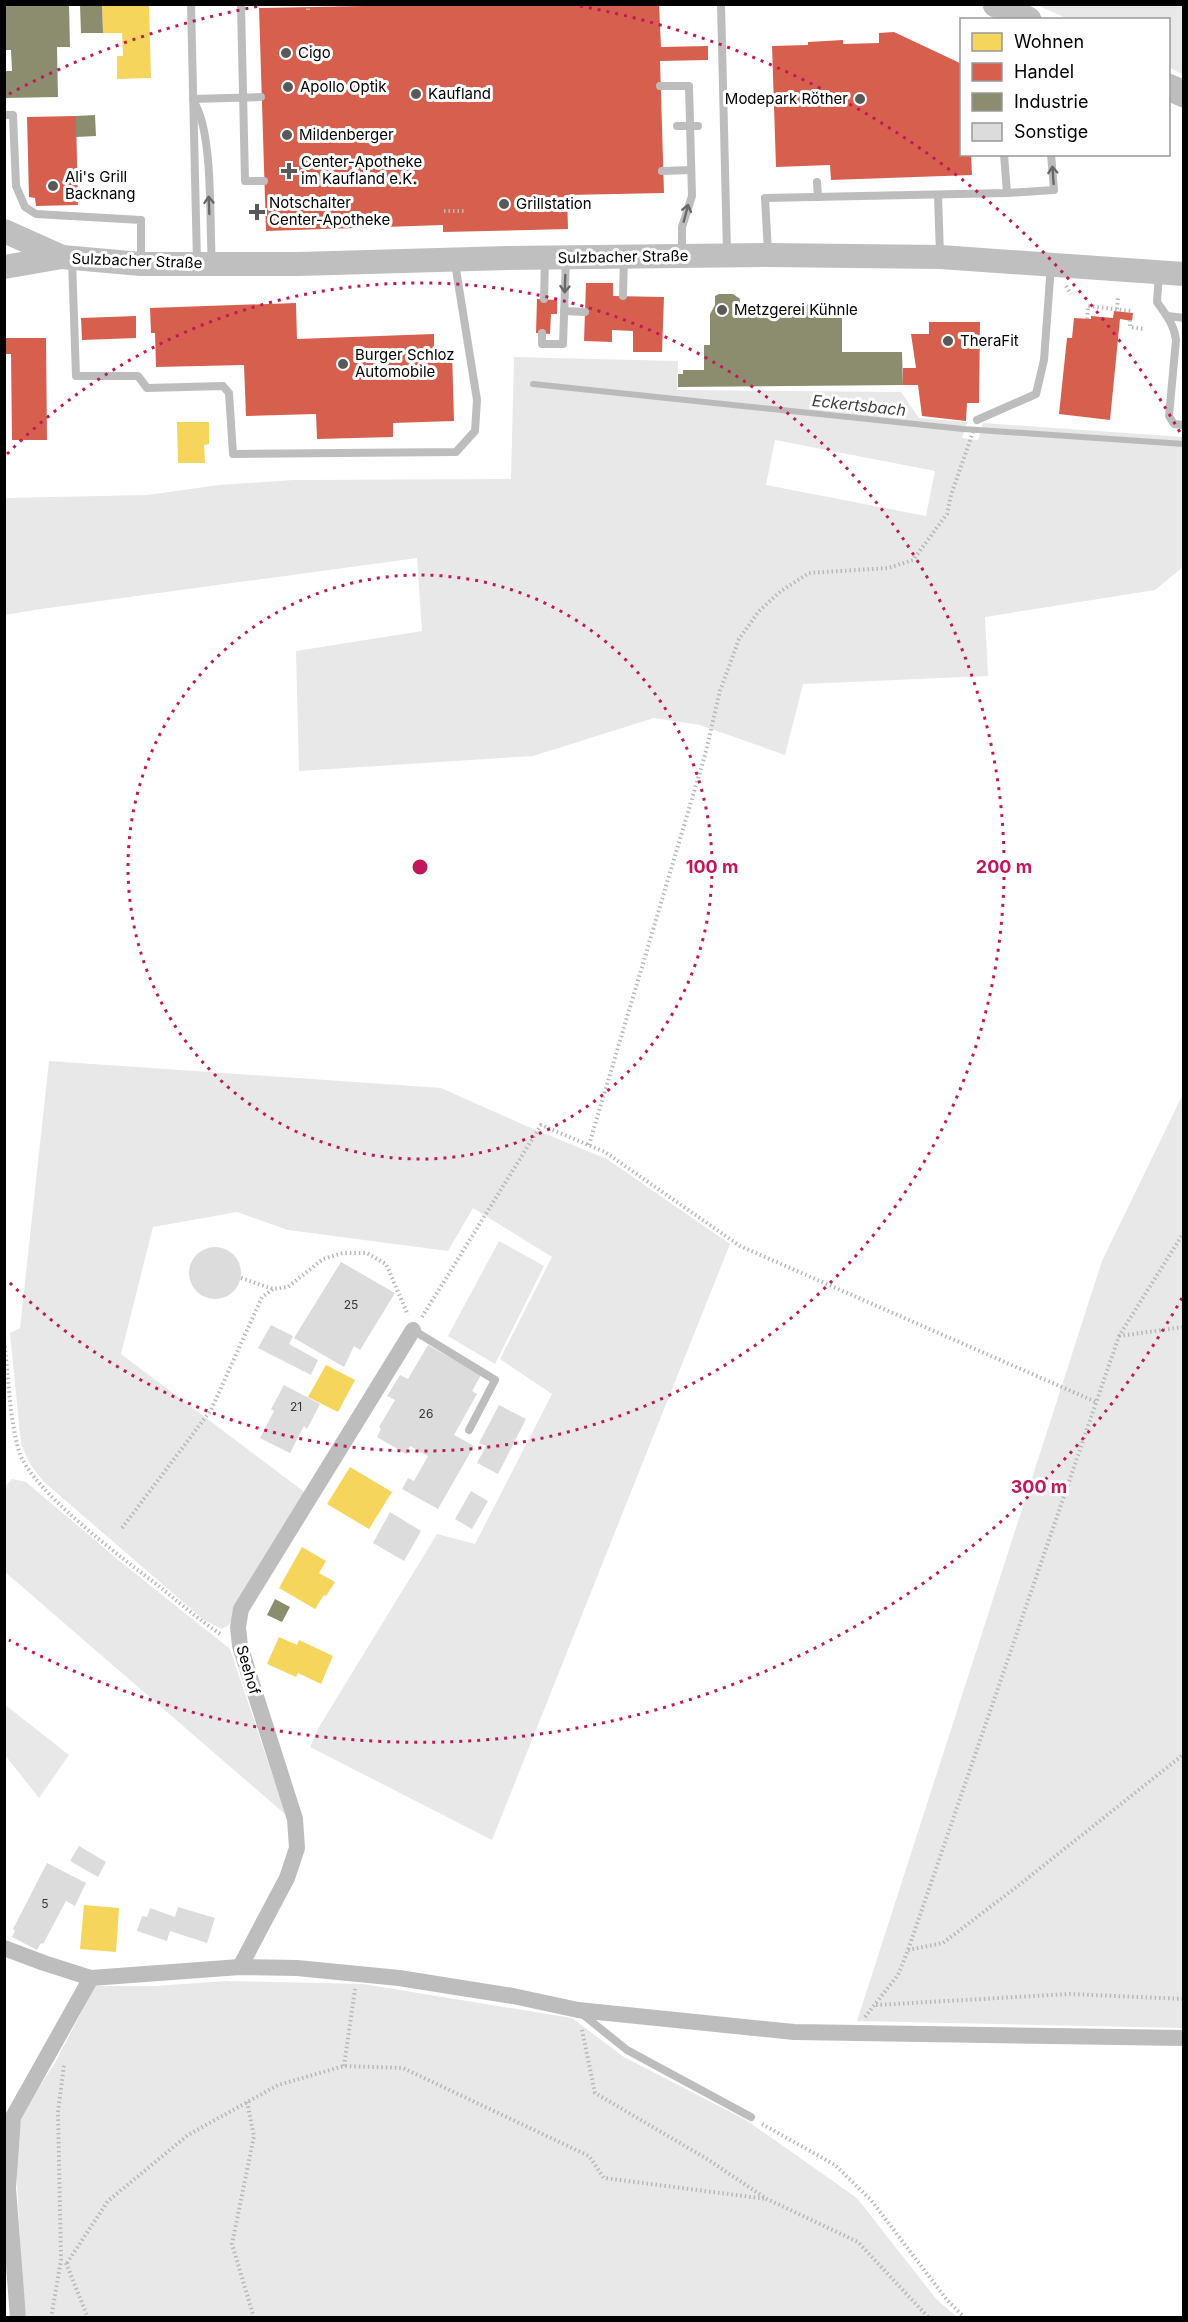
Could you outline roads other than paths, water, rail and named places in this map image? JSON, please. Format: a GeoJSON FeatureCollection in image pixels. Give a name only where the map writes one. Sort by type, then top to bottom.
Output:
{"type":"FeatureCollection","features":[{"type":"Feature","properties":{"kind":"main road"},"geometry":{"type":"LineString","coordinates":[[996,4],[1024,18]]}},
{"type":"Feature","properties":{"kind":"main road"},"geometry":{"type":"LineString","coordinates":[[1170,88],[1184,94]]}},
{"type":"Feature","properties":{"kind":"street","name":"Sulzbacher Straße"},"geometry":{"type":"LineString","coordinates":[[4,231],[67,258]]}},
{"type":"Feature","properties":{"kind":"street"},"geometry":{"type":"LineString","coordinates":[[4,242],[4,252]]}},
{"type":"Feature","properties":{"kind":"street","name":"Sulzbacher Straße"},"geometry":{"type":"LineString","coordinates":[[4,267],[67,258],[141,264],[298,264],[768,255],[940,257],[1184,274]]}},
{"type":"Feature","properties":{"kind":"street","name":"Seehof"},"geometry":{"type":"LineString","coordinates":[[240,1967],[287,1878],[297,1848],[295,1819],[240,1646],[238,1627],[241,1609],[413,1330]]}},
{"type":"Feature","properties":{"kind":"street"},"geometry":{"type":"LineString","coordinates":[[4,1948],[91,1978],[240,1967],[297,1968],[399,1978],[513,1996],[578,2010],[794,2032],[853,2031],[1184,2038]]}},
{"type":"Feature","properties":{"kind":"street"},"geometry":{"type":"LineString","coordinates":[[18,2318],[8,2188],[13,2117],[91,1978]]}},
{"type":"Feature","properties":{"kind":"lane"},"geometry":{"type":"LineString","coordinates":[[191,4],[193,99],[204,264]]}},
{"type":"Feature","properties":{"kind":"lane"},"geometry":{"type":"LineString","coordinates":[[241,4],[245,181],[264,181]]}},
{"type":"Feature","properties":{"kind":"lane"},"geometry":{"type":"LineString","coordinates":[[721,4],[728,256]]}},
{"type":"Feature","properties":{"kind":"lane"},"geometry":{"type":"LineString","coordinates":[[676,75],[677,86]]}},
{"type":"Feature","properties":{"kind":"lane"},"geometry":{"type":"LineString","coordinates":[[660,86],[689,86],[694,126],[692,196],[682,227],[681,256]]}},
{"type":"Feature","properties":{"kind":"lane"},"geometry":{"type":"LineString","coordinates":[[193,99],[261,97]]}},
{"type":"Feature","properties":{"kind":"lane"},"geometry":{"type":"LineString","coordinates":[[193,99],[201,115],[208,155],[204,264]]}},
{"type":"Feature","properties":{"kind":"lane"},"geometry":{"type":"LineString","coordinates":[[4,115],[13,115],[11,178],[25,207],[36,214],[94,221],[141,216],[141,264]]}},
{"type":"Feature","properties":{"kind":"lane"},"geometry":{"type":"LineString","coordinates":[[677,126],[694,126]]}},
{"type":"Feature","properties":{"kind":"lane"},"geometry":{"type":"LineString","coordinates":[[1004,156],[1007,193]]}},
{"type":"Feature","properties":{"kind":"lane"},"geometry":{"type":"LineString","coordinates":[[768,255],[765,198],[1054,190],[1051,156]]}},
{"type":"Feature","properties":{"kind":"lane"},"geometry":{"type":"LineString","coordinates":[[668,173],[691,170]]}},
{"type":"Feature","properties":{"kind":"lane"},"geometry":{"type":"LineString","coordinates":[[817,182],[818,197]]}},
{"type":"Feature","properties":{"kind":"lane"},"geometry":{"type":"LineString","coordinates":[[938,196],[940,257]]}},
{"type":"Feature","properties":{"kind":"lane"},"geometry":{"type":"LineString","coordinates":[[623,296],[624,257]]}},
{"type":"Feature","properties":{"kind":"lane"},"geometry":{"type":"LineString","coordinates":[[67,258],[76,376],[138,376],[147,388],[223,386],[229,393],[233,454],[456,452],[475,431],[477,400],[455,260]]}},
{"type":"Feature","properties":{"kind":"lane"},"geometry":{"type":"LineString","coordinates":[[544,299],[555,258]]}},
{"type":"Feature","properties":{"kind":"lane"},"geometry":{"type":"LineString","coordinates":[[542,333],[542,344],[563,344],[564,311],[555,258]]}},
{"type":"Feature","properties":{"kind":"lane"},"geometry":{"type":"LineString","coordinates":[[977,420],[1036,394],[1044,360],[1051,264]]}},
{"type":"Feature","properties":{"kind":"lane"},"geometry":{"type":"LineString","coordinates":[[1160,271],[1157,302],[1168,315],[1175,330],[1176,340],[1169,416],[1174,424],[1184,424]]}},
{"type":"Feature","properties":{"kind":"lane"},"geometry":{"type":"LineString","coordinates":[[564,311],[585,312]]}},
{"type":"Feature","properties":{"kind":"lane"},"geometry":{"type":"LineString","coordinates":[[1168,315],[1184,318]]}},
{"type":"Feature","properties":{"kind":"lane"},"geometry":{"type":"LineString","coordinates":[[413,1330],[495,1380],[469,1430]]}},
{"type":"Feature","properties":{"kind":"lane"},"geometry":{"type":"LineString","coordinates":[[578,2010],[627,2050],[751,2117]]}},
{"type":"Feature","properties":{"kind":"waterway","name":"Eckertsbach"},"geometry":{"type":"LineString","coordinates":[[533,384],[963,429],[1184,444]]}},
{"type":"Feature","properties":{"kind":"place","name":"Cigo"},"geometry":{"type":"Point","coordinates":[286,53]}},
{"type":"Feature","properties":{"kind":"place","name":"Apollo Optik"},"geometry":{"type":"Point","coordinates":[288,87]}},
{"type":"Feature","properties":{"kind":"place","name":"Kaufland"},"geometry":{"type":"Point","coordinates":[416,94]}},
{"type":"Feature","properties":{"kind":"place","name":"Modepark Röther"},"geometry":{"type":"Point","coordinates":[860,99]}},
{"type":"Feature","properties":{"kind":"place","name":"Mildenberger"},"geometry":{"type":"Point","coordinates":[287,135]}},
{"type":"Feature","properties":{"kind":"place","name":"Center-Apotheke im Kaufland e.K."},"geometry":{"type":"Point","coordinates":[289,171]}},
{"type":"Feature","properties":{"kind":"place","name":"Ali's Grill Backnang"},"geometry":{"type":"Point","coordinates":[53,186]}},
{"type":"Feature","properties":{"kind":"place","name":"Grillstation"},"geometry":{"type":"Point","coordinates":[504,204]}},
{"type":"Feature","properties":{"kind":"place","name":"Notschalter Center-Apotheke"},"geometry":{"type":"Point","coordinates":[257,212]}},
{"type":"Feature","properties":{"kind":"place","name":"Metzgerei Kühnle"},"geometry":{"type":"Point","coordinates":[722,310]}},
{"type":"Feature","properties":{"kind":"place","name":"TheraFit"},"geometry":{"type":"Point","coordinates":[948,341]}},
{"type":"Feature","properties":{"kind":"place","name":"Burger Schloz Automobile"},"geometry":{"type":"Point","coordinates":[343,364]}}]}
